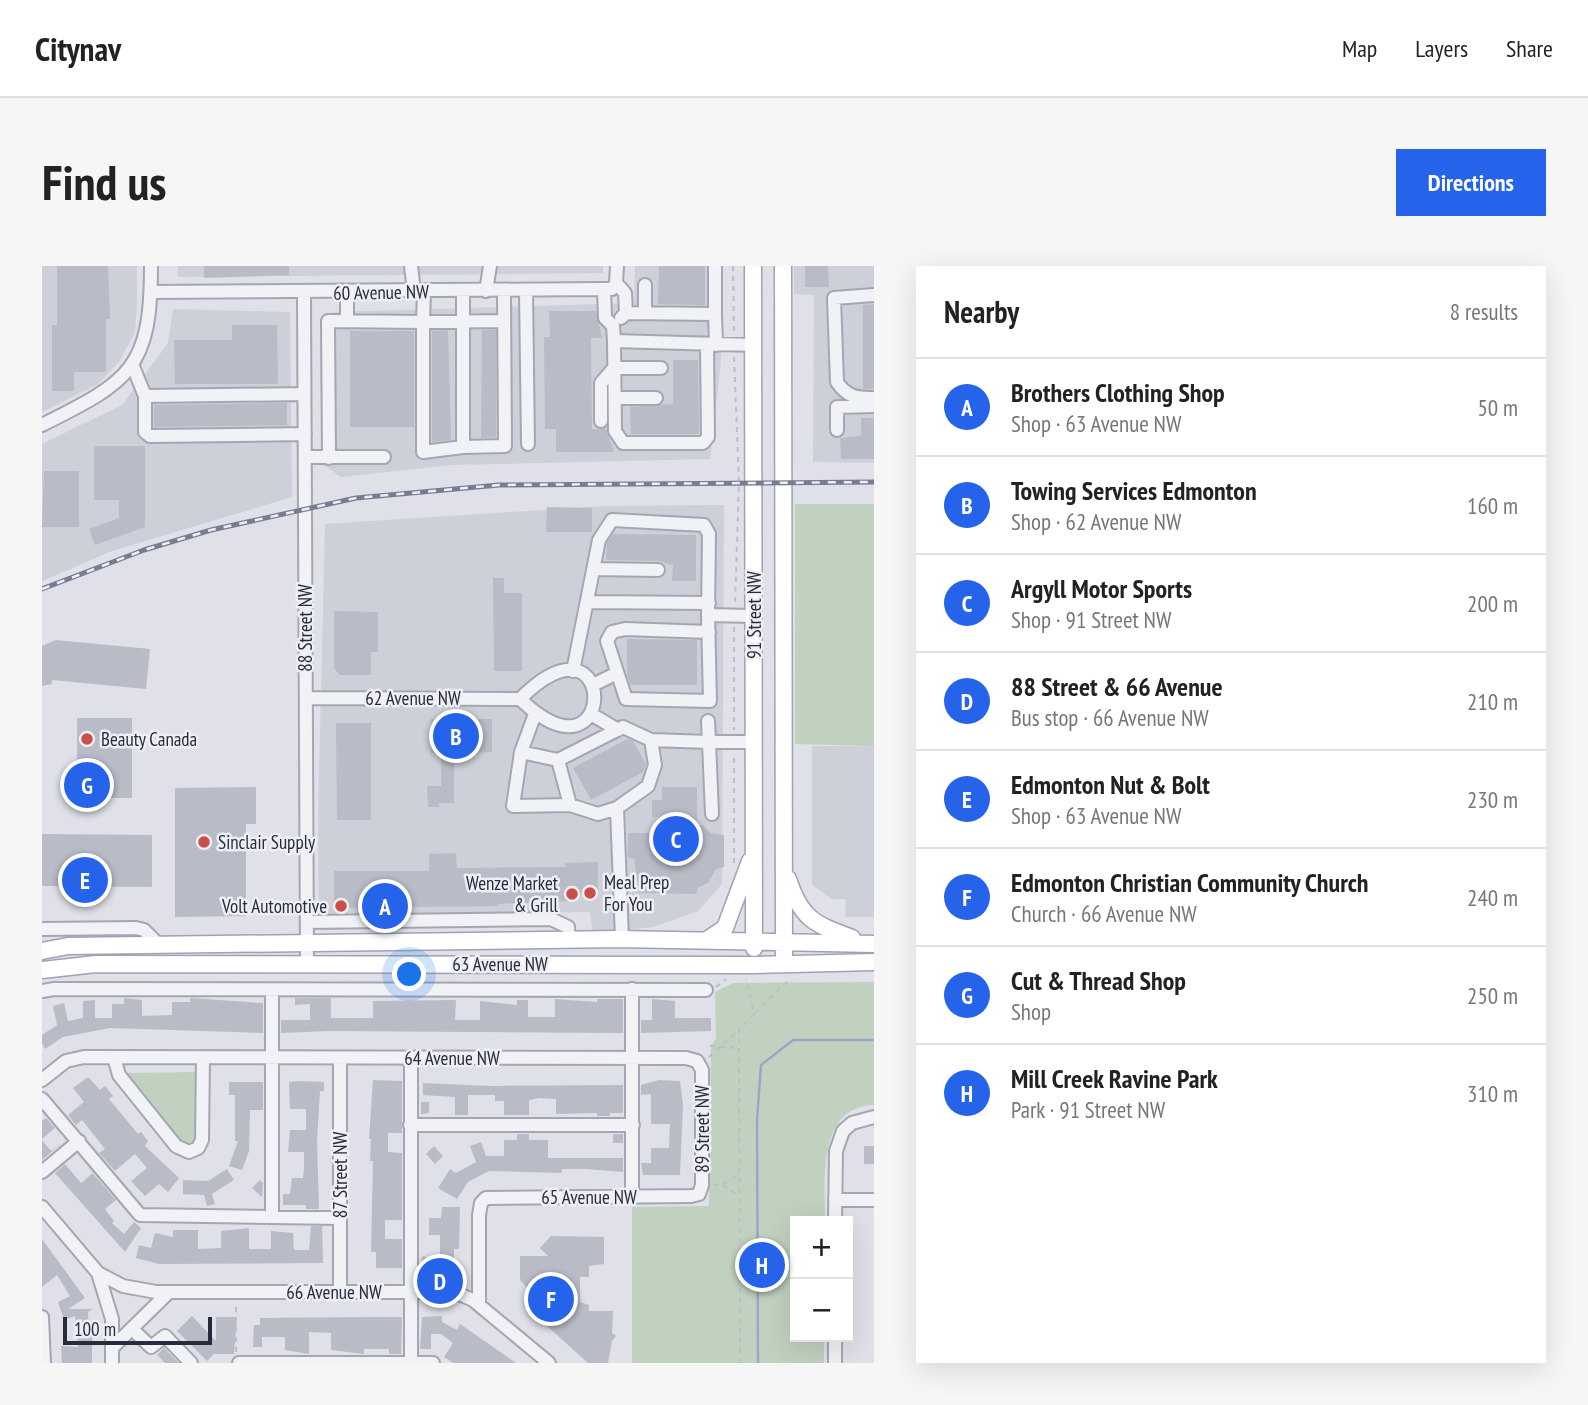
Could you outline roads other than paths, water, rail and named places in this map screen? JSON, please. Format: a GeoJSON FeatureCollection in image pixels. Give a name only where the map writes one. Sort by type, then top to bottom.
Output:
{"type":"FeatureCollection","features":[{"type":"Feature","properties":{"kind":"main road","name":"91 Street NW"},"geometry":{"type":"LineString","coordinates":[[750,972],[754,940],[755,849],[753,266]]}},
{"type":"Feature","properties":{"kind":"main road","name":"91 Street NW"},"geometry":{"type":"LineString","coordinates":[[783,266],[784,940],[788,971]]}},
{"type":"Feature","properties":{"kind":"main road"},"geometry":{"type":"LineString","coordinates":[[706,940],[724,928],[755,849]]}},
{"type":"Feature","properties":{"kind":"main road"},"geometry":{"type":"LineString","coordinates":[[785,866],[793,894],[806,916],[816,925],[867,944]]}},
{"type":"Feature","properties":{"kind":"main road","name":"63 Avenue NW"},"geometry":{"type":"LineString","coordinates":[[42,951],[68,946],[307,946],[569,940],[784,940],[867,944]]}},
{"type":"Feature","properties":{"kind":"main road","name":"63 Avenue NW"},"geometry":{"type":"LineString","coordinates":[[42,970],[96,964],[307,964],[750,972],[874,962]]}},
{"type":"Feature","properties":{"kind":"street"},"geometry":{"type":"LineString","coordinates":[[42,425],[101,394],[124,376],[146,338],[151,266]]}},
{"type":"Feature","properties":{"kind":"street"},"geometry":{"type":"LineString","coordinates":[[411,266],[424,321],[423,452],[505,446],[504,290]]}},
{"type":"Feature","properties":{"kind":"street"},"geometry":{"type":"LineString","coordinates":[[486,290],[490,266]]}},
{"type":"Feature","properties":{"kind":"street"},"geometry":{"type":"LineString","coordinates":[[617,266],[605,318],[613,326],[615,431],[623,443],[703,443],[708,437],[715,266]]}},
{"type":"Feature","properties":{"kind":"street"},"geometry":{"type":"LineString","coordinates":[[645,285],[645,313]]}},
{"type":"Feature","properties":{"kind":"street"},"geometry":{"type":"LineString","coordinates":[[611,287],[625,293],[626,313]]}},
{"type":"Feature","properties":{"kind":"street","name":"60 Avenue NW"},"geometry":{"type":"LineString","coordinates":[[151,292],[463,291],[611,287]]}},
{"type":"Feature","properties":{"kind":"street"},"geometry":{"type":"LineString","coordinates":[[526,290],[528,444]]}},
{"type":"Feature","properties":{"kind":"street"},"geometry":{"type":"LineString","coordinates":[[463,291],[463,447]]}},
{"type":"Feature","properties":{"kind":"street","name":"88 Street NW"},"geometry":{"type":"LineString","coordinates":[[304,292],[307,964]]}},
{"type":"Feature","properties":{"kind":"street"},"geometry":{"type":"LineString","coordinates":[[347,292],[347,321]]}},
{"type":"Feature","properties":{"kind":"street"},"geometry":{"type":"LineString","coordinates":[[874,295],[834,298],[837,382],[854,398],[874,398]]}},
{"type":"Feature","properties":{"kind":"street"},"geometry":{"type":"LineString","coordinates":[[613,326],[626,313],[715,314]]}},
{"type":"Feature","properties":{"kind":"street"},"geometry":{"type":"LineString","coordinates":[[328,458],[328,321],[504,321]]}},
{"type":"Feature","properties":{"kind":"street"},"geometry":{"type":"LineString","coordinates":[[614,341],[753,345]]}},
{"type":"Feature","properties":{"kind":"street"},"geometry":{"type":"LineString","coordinates":[[134,361],[145,397],[145,432],[150,436],[304,428],[328,421]]}},
{"type":"Feature","properties":{"kind":"street"},"geometry":{"type":"LineString","coordinates":[[601,421],[601,383],[614,368],[662,368]]}},
{"type":"Feature","properties":{"kind":"street"},"geometry":{"type":"LineString","coordinates":[[145,397],[304,394]]}},
{"type":"Feature","properties":{"kind":"street"},"geometry":{"type":"LineString","coordinates":[[615,398],[656,398]]}},
{"type":"Feature","properties":{"kind":"street"},"geometry":{"type":"LineString","coordinates":[[837,430],[837,407],[874,406]]}},
{"type":"Feature","properties":{"kind":"street"},"geometry":{"type":"LineString","coordinates":[[305,457],[384,457]]}},
{"type":"Feature","properties":{"kind":"street"},"geometry":{"type":"LineString","coordinates":[[573,671],[602,531],[611,520],[699,522],[709,534],[710,701],[626,699],[607,641],[611,632],[625,629],[709,632]]}},
{"type":"Feature","properties":{"kind":"street"},"geometry":{"type":"LineString","coordinates":[[593,569],[658,570]]}},
{"type":"Feature","properties":{"kind":"street"},"geometry":{"type":"LineString","coordinates":[[587,602],[708,609],[754,616]]}},
{"type":"Feature","properties":{"kind":"street"},"geometry":{"type":"LineString","coordinates":[[573,671],[582,673],[593,685],[596,693],[591,714],[585,720],[569,726],[555,725],[535,714],[520,699],[547,677],[573,671]]}},
{"type":"Feature","properties":{"kind":"street"},"geometry":{"type":"LineString","coordinates":[[593,685],[617,673]]}},
{"type":"Feature","properties":{"kind":"street","name":"62 Avenue NW"},"geometry":{"type":"LineString","coordinates":[[306,698],[520,699]]}},
{"type":"Feature","properties":{"kind":"street"},"geometry":{"type":"LineString","coordinates":[[535,714],[521,752],[513,806],[570,805],[598,814],[617,808],[648,786],[654,765],[651,740]]}},
{"type":"Feature","properties":{"kind":"street"},"geometry":{"type":"LineString","coordinates":[[591,714],[618,730]]}},
{"type":"Feature","properties":{"kind":"street"},"geometry":{"type":"LineString","coordinates":[[708,720],[712,814]]}},
{"type":"Feature","properties":{"kind":"street"},"geometry":{"type":"LineString","coordinates":[[521,752],[558,760],[624,727],[651,740],[754,742]]}},
{"type":"Feature","properties":{"kind":"street"},"geometry":{"type":"LineString","coordinates":[[558,760],[570,805]]}},
{"type":"Feature","properties":{"kind":"street"},"geometry":{"type":"LineString","coordinates":[[617,808],[622,940]]}},
{"type":"Feature","properties":{"kind":"street","name":"63 Avenue NW"},"geometry":{"type":"LineString","coordinates":[[307,922],[551,919],[568,927],[569,940]]}},
{"type":"Feature","properties":{"kind":"street"},"geometry":{"type":"LineString","coordinates":[[42,929],[136,928],[144,930],[159,945]]}},
{"type":"Feature","properties":{"kind":"street"},"geometry":{"type":"LineString","coordinates":[[632,989],[632,1196]]}},
{"type":"Feature","properties":{"kind":"street"},"geometry":{"type":"LineString","coordinates":[[272,990],[272,1217]]}},
{"type":"Feature","properties":{"kind":"street"},"geometry":{"type":"LineString","coordinates":[[42,991],[706,990]]}},
{"type":"Feature","properties":{"kind":"street"},"geometry":{"type":"LineString","coordinates":[[114,1058],[119,1075],[176,1146],[189,1152],[198,1148],[202,1140],[203,1058]]}},
{"type":"Feature","properties":{"kind":"street","name":"64 Avenue NW"},"geometry":{"type":"LineString","coordinates":[[42,1080],[70,1060],[114,1058],[704,1060]]}},
{"type":"Feature","properties":{"kind":"street","name":"87 Street NW"},"geometry":{"type":"LineString","coordinates":[[340,1058],[340,1292]]}},
{"type":"Feature","properties":{"kind":"street"},"geometry":{"type":"LineString","coordinates":[[411,1058],[411,1362]]}},
{"type":"Feature","properties":{"kind":"street","name":"89 Street NW"},"geometry":{"type":"LineString","coordinates":[[704,1060],[704,1189]]}},
{"type":"Feature","properties":{"kind":"street"},"geometry":{"type":"LineString","coordinates":[[42,1099],[140,1215],[340,1217]]}},
{"type":"Feature","properties":{"kind":"street"},"geometry":{"type":"LineString","coordinates":[[835,1216],[836,1151],[846,1128],[857,1120],[874,1117]]}},
{"type":"Feature","properties":{"kind":"street"},"geometry":{"type":"LineString","coordinates":[[410,1125],[633,1125]]}},
{"type":"Feature","properties":{"kind":"street"},"geometry":{"type":"LineString","coordinates":[[42,1172],[79,1141]]}},
{"type":"Feature","properties":{"kind":"street","name":"65 Avenue NW"},"geometry":{"type":"LineString","coordinates":[[479,1305],[481,1203],[491,1197],[632,1196],[704,1189]]}},
{"type":"Feature","properties":{"kind":"street"},"geometry":{"type":"LineString","coordinates":[[835,1200],[874,1200]]}},
{"type":"Feature","properties":{"kind":"street"},"geometry":{"type":"LineString","coordinates":[[42,1207],[99,1273],[110,1310],[113,1363]]}},
{"type":"Feature","properties":{"kind":"street","name":"66 Avenue NW"},"geometry":{"type":"LineString","coordinates":[[99,1273],[129,1288],[169,1292],[454,1293],[479,1305],[549,1363]]}},
{"type":"Feature","properties":{"kind":"street"},"geometry":{"type":"LineString","coordinates":[[113,1347],[169,1292]]}},
{"type":"Feature","properties":{"kind":"street"},"geometry":{"type":"LineString","coordinates":[[42,1317],[44,1363]]}},
{"type":"Feature","properties":{"kind":"street"},"geometry":{"type":"LineString","coordinates":[[132,1329],[151,1347],[165,1336],[191,1363]]}},
{"type":"Feature","properties":{"kind":"street"},"geometry":{"type":"LineString","coordinates":[[835,1342],[835,1363]]}},
{"type":"Feature","properties":{"kind":"street"},"geometry":{"type":"LineString","coordinates":[[241,1362],[433,1363]]}},
{"type":"Feature","properties":{"kind":"waterway"},"geometry":{"type":"LineString","coordinates":[[758,1363],[757,1120],[761,1065],[793,1040],[874,1040]]}},
{"type":"Feature","properties":{"kind":"railway"},"geometry":{"type":"LineString","coordinates":[[42,589],[144,550],[211,530],[356,498],[499,485],[874,482]]}},
{"type":"Feature","properties":{"kind":"place","name":"Towing Services Edmonton"},"geometry":{"type":"Point","coordinates":[456,736]}},
{"type":"Feature","properties":{"kind":"place","name":"Beauty Canada"},"geometry":{"type":"Point","coordinates":[87,739]}},
{"type":"Feature","properties":{"kind":"place","name":"Cut & Thread Shop"},"geometry":{"type":"Point","coordinates":[87,785]}},
{"type":"Feature","properties":{"kind":"place","name":"Argyll Motor Sports"},"geometry":{"type":"Point","coordinates":[676,839]}},
{"type":"Feature","properties":{"kind":"place","name":"Sinclair Supply"},"geometry":{"type":"Point","coordinates":[204,842]}},
{"type":"Feature","properties":{"kind":"place","name":"Edmonton Nut & Bolt"},"geometry":{"type":"Point","coordinates":[85,880]}},
{"type":"Feature","properties":{"kind":"place","name":"Meal Prep For You"},"geometry":{"type":"Point","coordinates":[590,893]}},
{"type":"Feature","properties":{"kind":"place","name":"Wenze Market & Grill"},"geometry":{"type":"Point","coordinates":[572,894]}},
{"type":"Feature","properties":{"kind":"place","name":"Volt Automotive"},"geometry":{"type":"Point","coordinates":[341,906]}},
{"type":"Feature","properties":{"kind":"place","name":"Brothers Clothing Shop"},"geometry":{"type":"Point","coordinates":[385,906]}},
{"type":"Feature","properties":{"kind":"place","name":"Mill Creek Ravine Park"},"geometry":{"type":"Point","coordinates":[762,1265]}},
{"type":"Feature","properties":{"kind":"place","name":"88 Street & 66 Avenue"},"geometry":{"type":"Point","coordinates":[440,1281]}},
{"type":"Feature","properties":{"kind":"place","name":"Edmonton Christian Community Church"},"geometry":{"type":"Point","coordinates":[551,1299]}}]}
